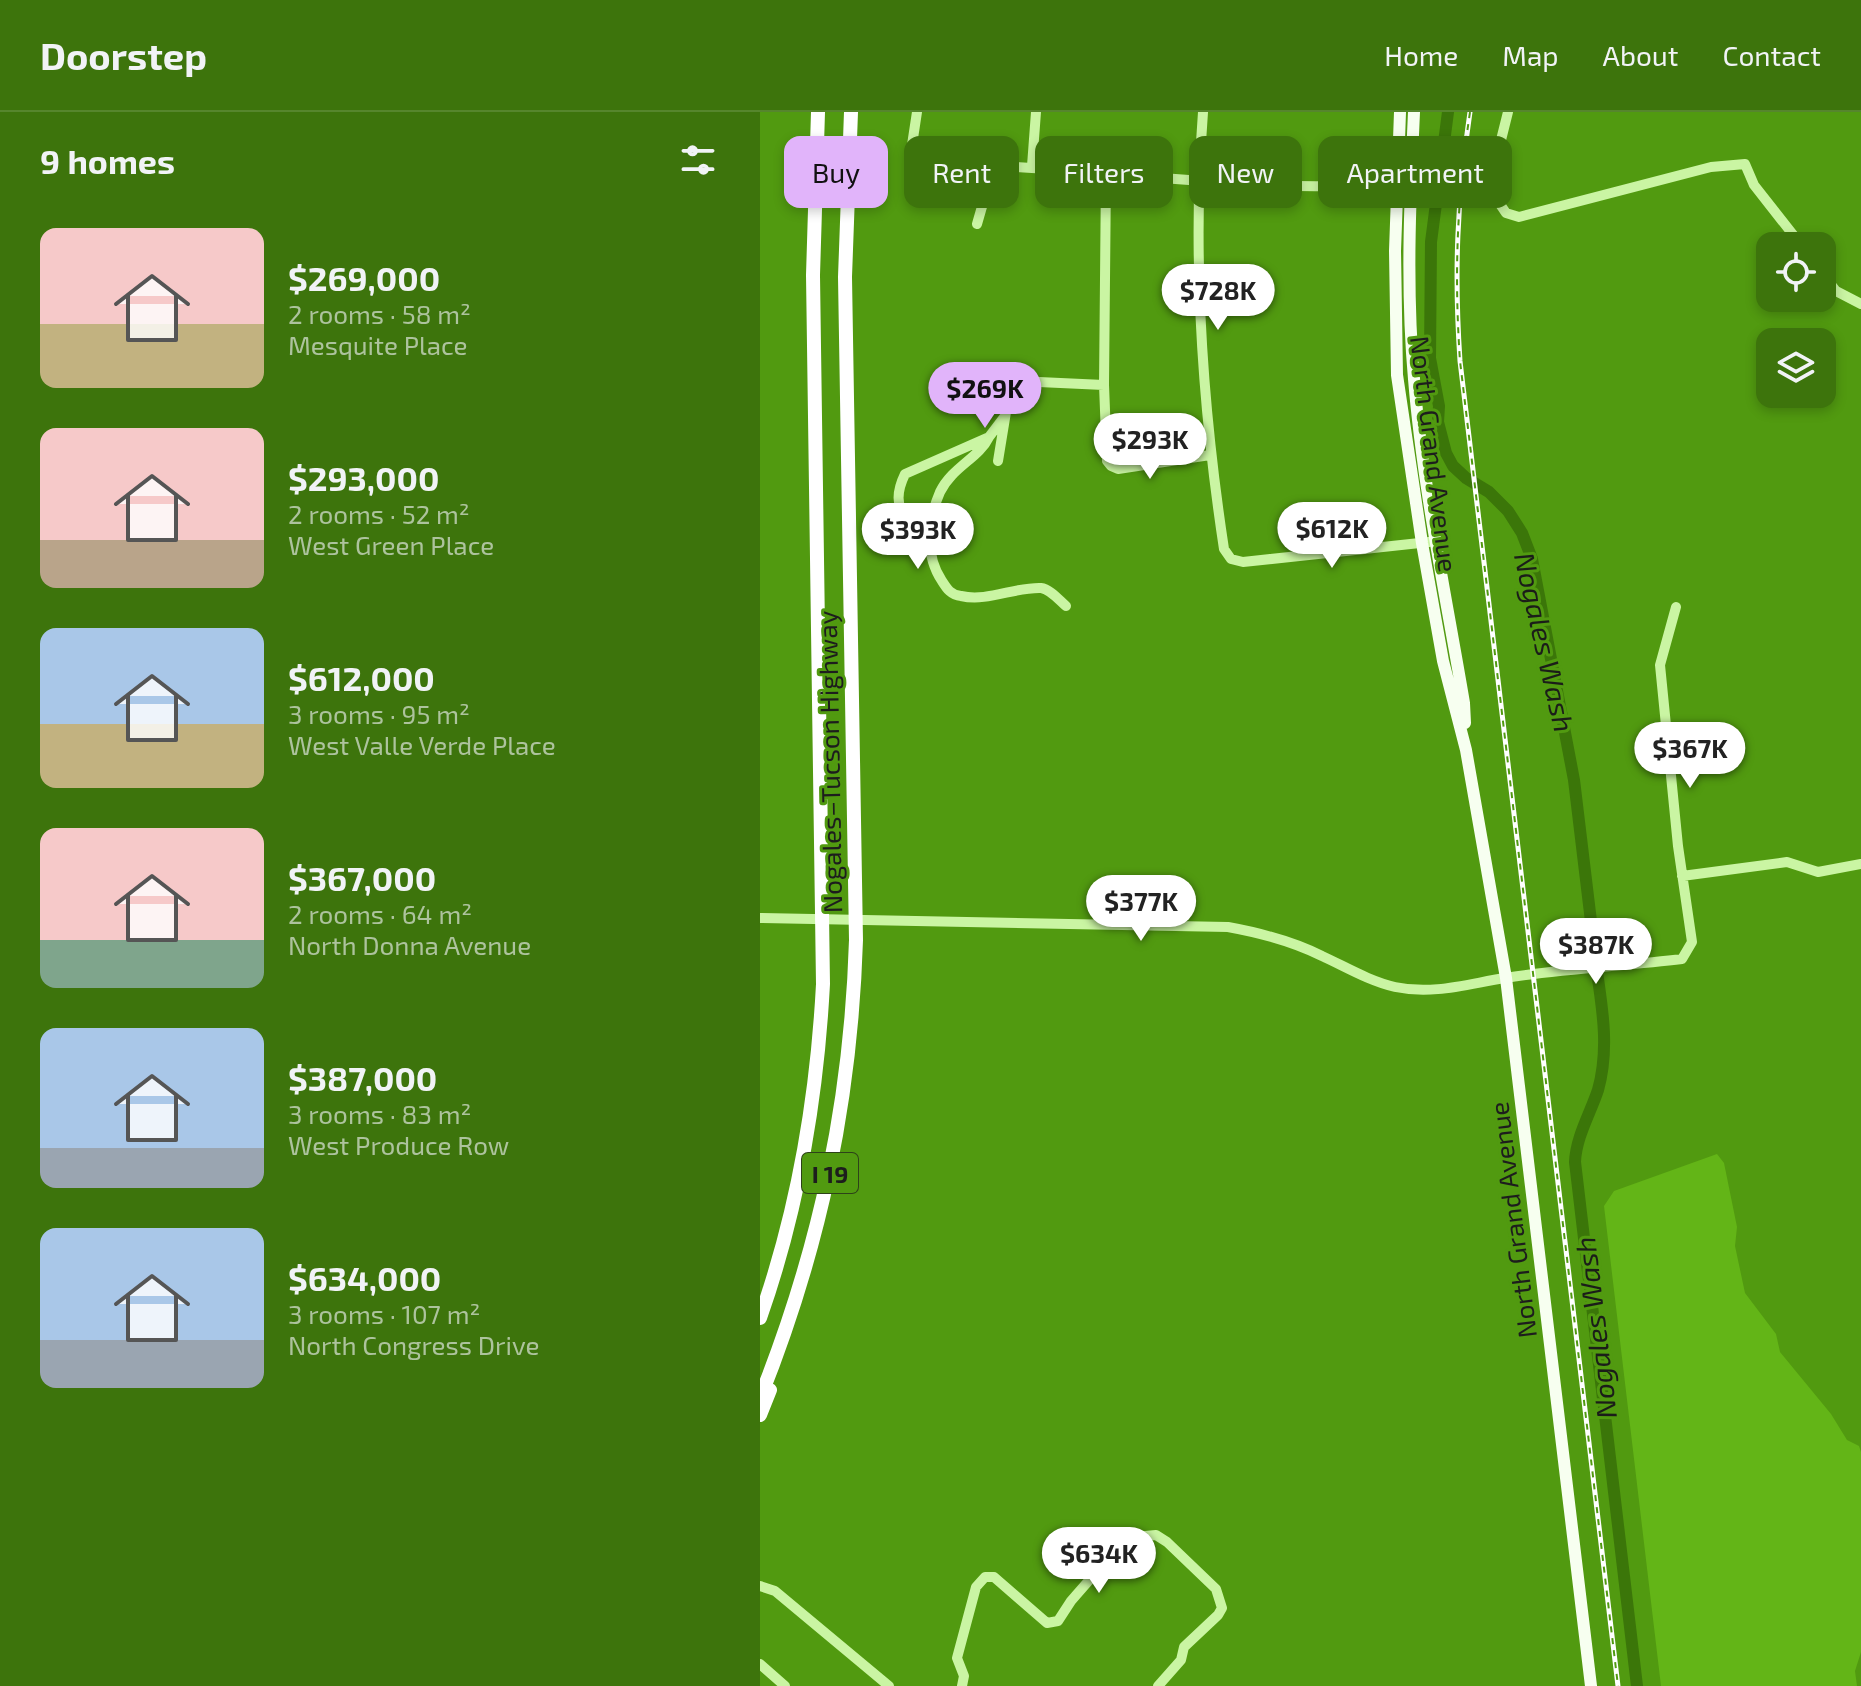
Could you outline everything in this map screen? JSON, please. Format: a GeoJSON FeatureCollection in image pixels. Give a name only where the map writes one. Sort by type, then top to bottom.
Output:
{"type":"FeatureCollection","features":[{"type":"Feature","properties":{"kind":"highway","name":"Nogales–Tucson Highway"},"geometry":{"type":"LineString","coordinates":[[760,1318],[804,1156],[821,1027],[823,900],[813,275],[818,112]]}},
{"type":"Feature","properties":{"kind":"highway","name":"Nogales–Tucson Highway"},"geometry":{"type":"LineString","coordinates":[[760,1398],[808,1265],[836,1146],[852,1030],[856,899],[845,277],[851,112]]}},
{"type":"Feature","properties":{"kind":"highway"},"geometry":{"type":"LineString","coordinates":[[760,1415],[805,1289],[836,1146]]}},
{"type":"Feature","properties":{"kind":"main road","name":"North Grand Avenue"},"geometry":{"type":"LineString","coordinates":[[1399,136],[1400,112]]}},
{"type":"Feature","properties":{"kind":"main road","name":"North Grand Avenue"},"geometry":{"type":"LineString","coordinates":[[1413,136],[1414,112]]}},
{"type":"Feature","properties":{"kind":"main road","name":"North Grand Avenue"},"geometry":{"type":"LineString","coordinates":[[1396,208],[1397,375],[1443,661],[1466,750],[1506,978],[1591,1686]]}},
{"type":"Feature","properties":{"kind":"main road","name":"North Grand Avenue"},"geometry":{"type":"LineString","coordinates":[[1410,208],[1408,255],[1414,378],[1421,442],[1464,703],[1466,750]]}},
{"type":"Feature","properties":{"kind":"street"},"geometry":{"type":"LineString","coordinates":[[913,136],[917,112]]}},
{"type":"Feature","properties":{"kind":"street"},"geometry":{"type":"LineString","coordinates":[[1032,166],[1036,112]]}},
{"type":"Feature","properties":{"kind":"street"},"geometry":{"type":"LineString","coordinates":[[1202,136],[1203,112]]}},
{"type":"Feature","properties":{"kind":"street"},"geometry":{"type":"LineString","coordinates":[[1502,136],[1508,112]]}},
{"type":"Feature","properties":{"kind":"street"},"geometry":{"type":"LineString","coordinates":[[1503,208],[1506,213],[1519,217],[1711,167],[1745,164],[1754,185],[1791,232]]}},
{"type":"Feature","properties":{"kind":"street"},"geometry":{"type":"LineString","coordinates":[[1019,166],[1035,166]]}},
{"type":"Feature","properties":{"kind":"street"},"geometry":{"type":"LineString","coordinates":[[977,224],[980,208]]}},
{"type":"Feature","properties":{"kind":"street"},"geometry":{"type":"LineString","coordinates":[[1106,208],[1104,385],[1107,461],[1118,469],[1210,455]]}},
{"type":"Feature","properties":{"kind":"street"},"geometry":{"type":"LineString","coordinates":[[1199,208],[1198,263],[1210,455],[1224,549],[1231,559],[1243,562],[1437,541]]}},
{"type":"Feature","properties":{"kind":"street"},"geometry":{"type":"LineString","coordinates":[[1836,291],[1861,304]]}},
{"type":"Feature","properties":{"kind":"street"},"geometry":{"type":"LineString","coordinates":[[998,461],[1006,411],[1017,381],[1104,385]]}},
{"type":"Feature","properties":{"kind":"street"},"geometry":{"type":"LineString","coordinates":[[1006,411],[985,446],[960,465],[946,481],[933,513],[930,533],[932,560],[944,585],[955,595],[1000,596],[1040,588],[1066,606]]}},
{"type":"Feature","properties":{"kind":"street"},"geometry":{"type":"LineString","coordinates":[[930,533],[912,524],[900,508],[901,483],[905,474],[989,437]]}},
{"type":"Feature","properties":{"kind":"street"},"geometry":{"type":"LineString","coordinates":[[760,918],[1228,927],[1293,943],[1371,979],[1396,987],[1423,990],[1452,989],[1506,978],[1682,959],[1692,942],[1660,665],[1676,607]]}},
{"type":"Feature","properties":{"kind":"street"},"geometry":{"type":"LineString","coordinates":[[1682,876],[1787,862],[1818,872],[1861,864]]}},
{"type":"Feature","properties":{"kind":"street"},"geometry":{"type":"LineString","coordinates":[[962,1686],[964,1676],[957,1658],[976,1587],[985,1577],[994,1577],[1047,1623],[1053,1623],[1058,1621],[1071,1601],[1119,1546],[1135,1537],[1156,1535],[1216,1589],[1222,1608],[1184,1647],[1181,1660],[1158,1686]]}},
{"type":"Feature","properties":{"kind":"street"},"geometry":{"type":"LineString","coordinates":[[760,1586],[775,1591],[889,1686]]}},
{"type":"Feature","properties":{"kind":"street"},"geometry":{"type":"LineString","coordinates":[[760,1664],[785,1686]]}},
{"type":"Feature","properties":{"kind":"green space"},"geometry":{"type":"Polygon","coordinates":[[[1717,1154],[1724,1163],[1737,1227],[1735,1246],[1745,1293],[1776,1334],[1780,1352],[1831,1414],[1847,1440],[1859,1446],[1861,1452],[1861,1652],[1855,1671],[1857,1686],[1661,1686],[1604,1206],[1614,1191],[1717,1154]]]}},
{"type":"Feature","properties":{"kind":"waterway","name":"Nogales Wash"},"geometry":{"type":"LineString","coordinates":[[1448,112],[1431,242],[1430,358],[1439,406],[1438,422],[1446,453],[1453,466],[1489,492],[1508,511],[1522,533],[1532,559],[1574,780],[1596,963]]}},
{"type":"Feature","properties":{"kind":"waterway","name":"Nogales Wash"},"geometry":{"type":"LineString","coordinates":[[1597,972],[1603,1017],[1603,1061],[1598,1090],[1581,1135],[1575,1162],[1637,1686]]}},
{"type":"Feature","properties":{"kind":"railway"},"geometry":{"type":"LineString","coordinates":[[1470,112],[1458,236],[1460,361],[1618,1686]]}}]}
